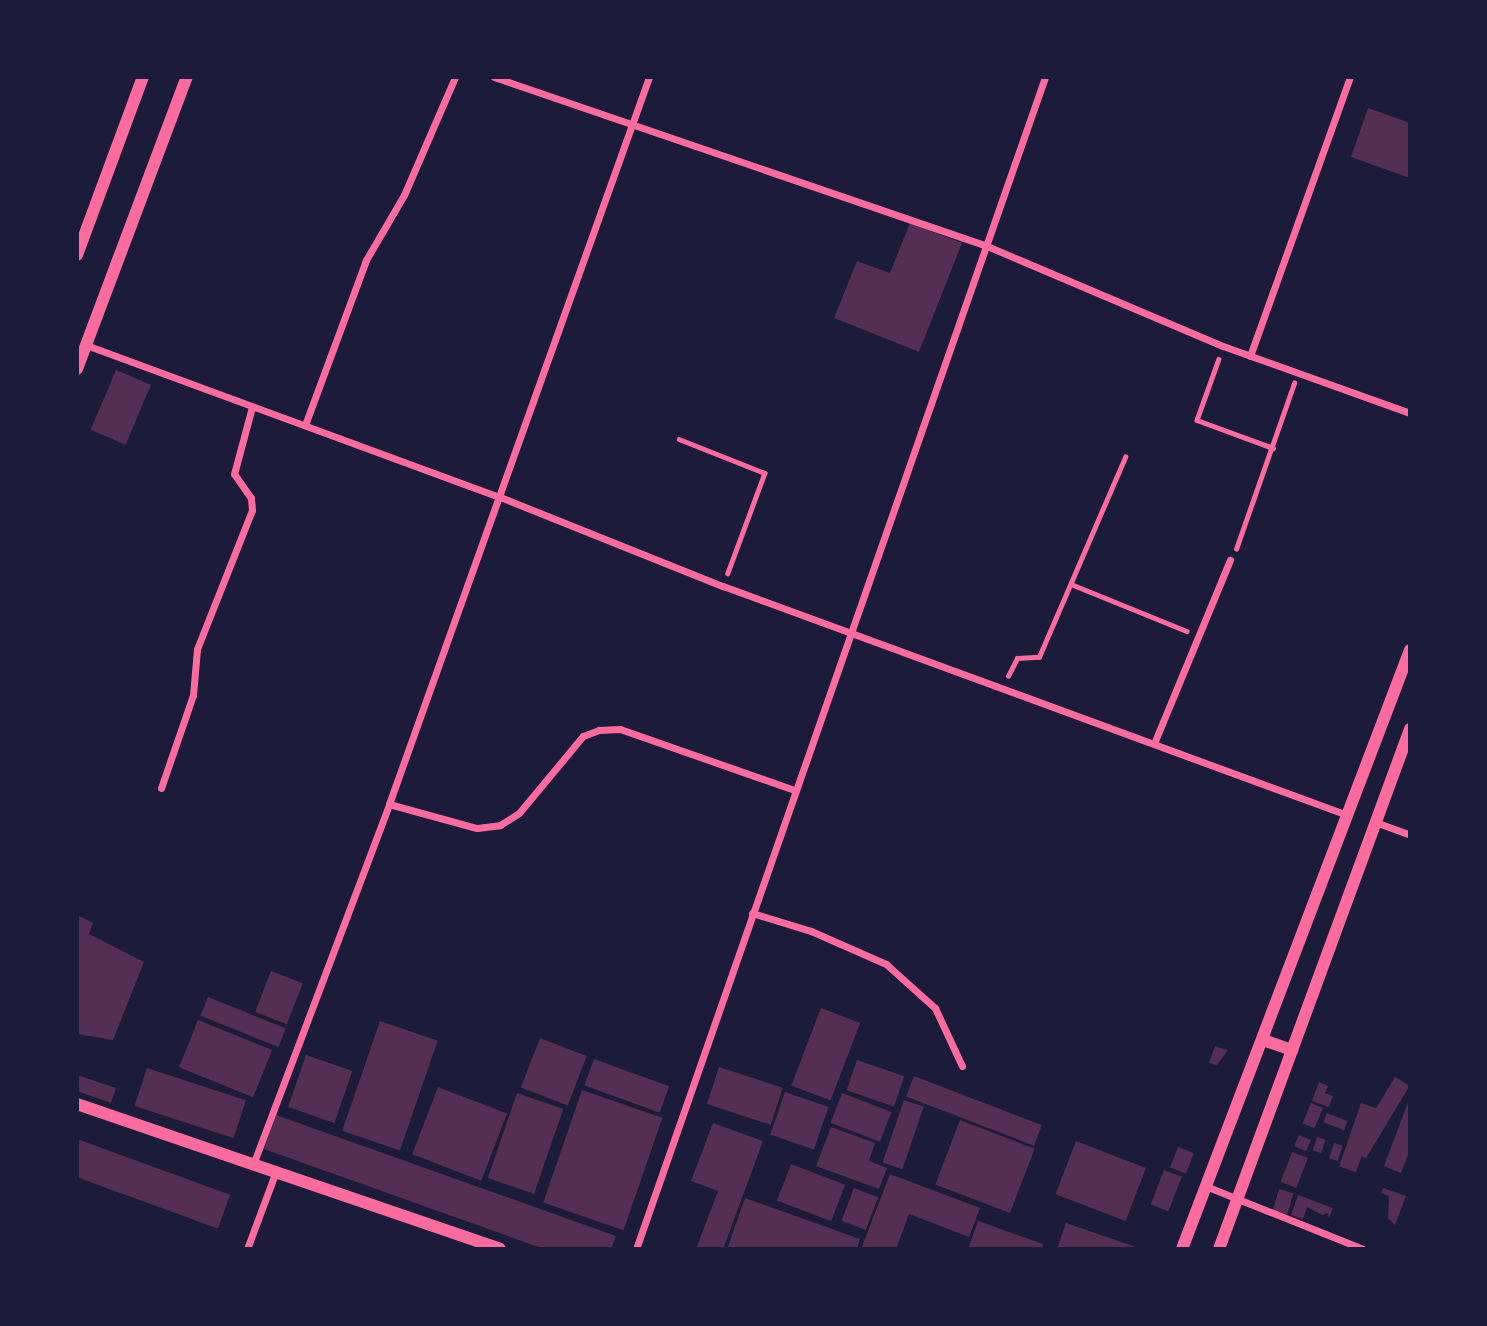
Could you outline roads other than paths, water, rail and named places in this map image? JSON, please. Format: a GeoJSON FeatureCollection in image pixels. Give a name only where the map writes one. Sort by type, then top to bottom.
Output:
{"type":"FeatureCollection","features":[{"type":"Feature","properties":{"kind":"street"},"geometry":{"type":"LineString","coordinates":[[77,255],[143,77]]}},
{"type":"Feature","properties":{"kind":"street"},"geometry":{"type":"LineString","coordinates":[[77,369],[187,77]]}},
{"type":"Feature","properties":{"kind":"street"},"geometry":{"type":"LineString","coordinates":[[305,425],[366,260],[404,195],[455,77]]}},
{"type":"Feature","properties":{"kind":"street"},"geometry":{"type":"LineString","coordinates":[[494,77],[988,246],[1223,346],[1410,413]]}},
{"type":"Feature","properties":{"kind":"street"},"geometry":{"type":"LineString","coordinates":[[254,1162],[389,804],[649,77]]}},
{"type":"Feature","properties":{"kind":"street"},"geometry":{"type":"LineString","coordinates":[[636,1249],[849,632],[988,246],[1045,77]]}},
{"type":"Feature","properties":{"kind":"street"},"geometry":{"type":"LineString","coordinates":[[1250,356],[1350,77]]}},
{"type":"Feature","properties":{"kind":"street"},"geometry":{"type":"LineString","coordinates":[[86,345],[500,497],[723,586],[1155,741],[1348,815]]}},
{"type":"Feature","properties":{"kind":"street"},"geometry":{"type":"LineString","coordinates":[[160,788],[193,695],[197,649],[252,510],[251,498],[234,474],[252,407]]}},
{"type":"Feature","properties":{"kind":"street"},"geometry":{"type":"LineString","coordinates":[[1155,741],[1196,635],[1230,560]]}},
{"type":"Feature","properties":{"kind":"street"},"geometry":{"type":"LineString","coordinates":[[1182,1249],[1208,1187],[1410,650]]}},
{"type":"Feature","properties":{"kind":"street"},"geometry":{"type":"LineString","coordinates":[[389,804],[477,828],[500,825],[519,813],[583,736],[598,730],[620,729],[794,790]]}},
{"type":"Feature","properties":{"kind":"street"},"geometry":{"type":"LineString","coordinates":[[1219,1249],[1410,729]]}},
{"type":"Feature","properties":{"kind":"street"},"geometry":{"type":"LineString","coordinates":[[1375,822],[1410,835]]}},
{"type":"Feature","properties":{"kind":"street"},"geometry":{"type":"LineString","coordinates":[[752,913],[811,932],[886,964],[935,1007],[962,1066]]}},
{"type":"Feature","properties":{"kind":"street"},"geometry":{"type":"LineString","coordinates":[[1263,1040],[1292,1051]]}},
{"type":"Feature","properties":{"kind":"street"},"geometry":{"type":"LineString","coordinates":[[77,1104],[254,1162],[500,1249]]}},
{"type":"Feature","properties":{"kind":"street"},"geometry":{"type":"LineString","coordinates":[[247,1249],[276,1170]]}},
{"type":"Feature","properties":{"kind":"street"},"geometry":{"type":"LineString","coordinates":[[1208,1187],[1363,1249]]}}]}
